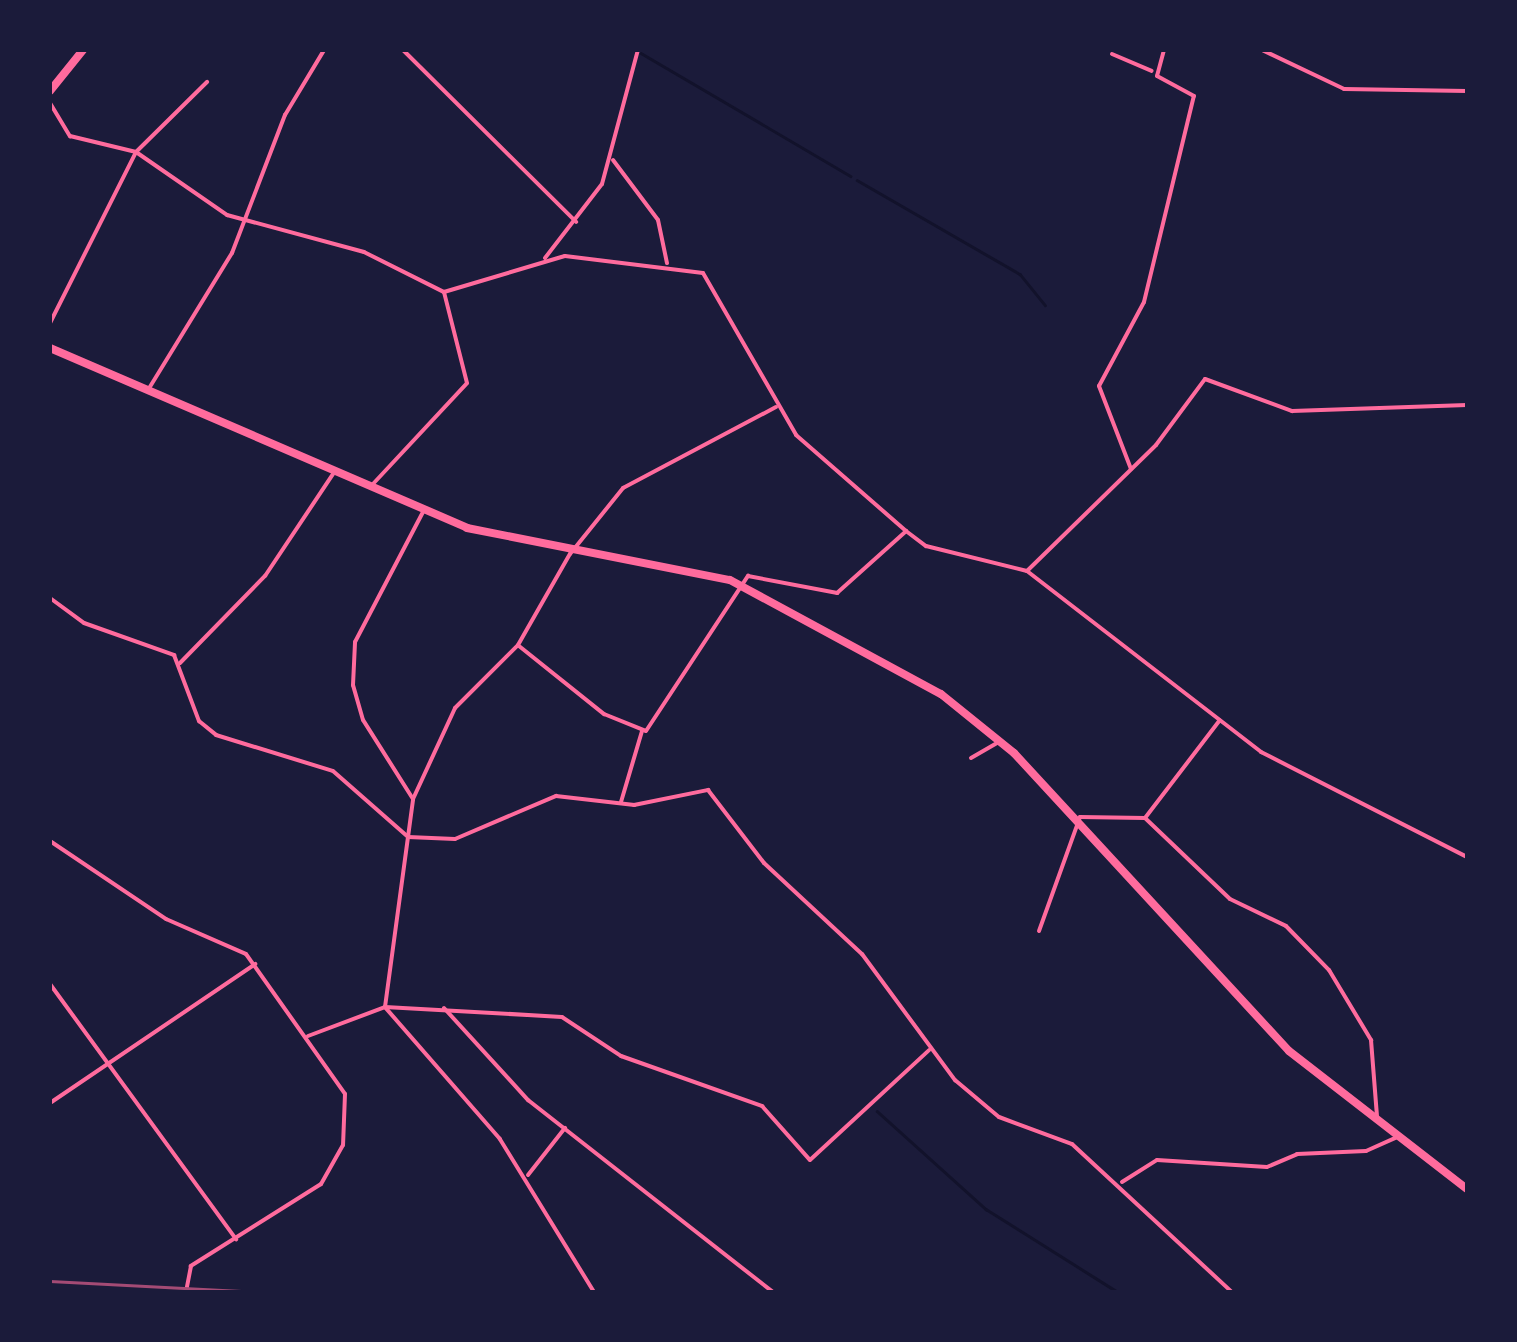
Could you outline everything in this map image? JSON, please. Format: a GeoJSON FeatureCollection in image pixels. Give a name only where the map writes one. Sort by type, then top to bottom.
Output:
{"type":"FeatureCollection","features":[{"type":"Feature","properties":{"kind":"main road"},"geometry":{"type":"LineString","coordinates":[[50,91],[83,50]]}},
{"type":"Feature","properties":{"kind":"main road"},"geometry":{"type":"LineString","coordinates":[[50,348],[423,510],[742,586],[941,694],[1000,740],[1282,1043],[1377,1122],[1467,1189]]}},
{"type":"Feature","properties":{"kind":"street"},"geometry":{"type":"LineString","coordinates":[[148,390],[246,218],[285,115],[324,50]]}},
{"type":"Feature","properties":{"kind":"street"},"geometry":{"type":"LineString","coordinates":[[403,50],[576,222]]}},
{"type":"Feature","properties":{"kind":"street"},"geometry":{"type":"LineString","coordinates":[[545,258],[576,222],[612,160],[638,50]]}},
{"type":"Feature","properties":{"kind":"street"},"geometry":{"type":"LineString","coordinates":[[1154,70],[1164,50]]}},
{"type":"Feature","properties":{"kind":"street"},"geometry":{"type":"LineString","coordinates":[[1262,50],[1344,89],[1467,91]]}},
{"type":"Feature","properties":{"kind":"street"},"geometry":{"type":"LineString","coordinates":[[1112,54],[1154,70],[1194,96],[1144,302],[1099,386],[1130,469]]}},
{"type":"Feature","properties":{"kind":"street"},"geometry":{"type":"LineString","coordinates":[[50,322],[136,152],[207,82]]}},
{"type":"Feature","properties":{"kind":"street"},"geometry":{"type":"LineString","coordinates":[[50,103],[70,136],[136,152],[209,206],[378,257],[444,292],[545,258],[667,263],[704,273],[778,406],[823,463],[906,531],[926,546],[1027,570],[1261,752],[1467,858]]}},
{"type":"Feature","properties":{"kind":"street"},"geometry":{"type":"LineString","coordinates":[[612,160],[658,220],[667,263]]}},
{"type":"Feature","properties":{"kind":"street"},"geometry":{"type":"LineString","coordinates":[[370,486],[467,383],[444,292]]}},
{"type":"Feature","properties":{"kind":"street"},"geometry":{"type":"LineString","coordinates":[[1027,570],[1130,469],[1204,378],[1292,411],[1467,405]]}},
{"type":"Feature","properties":{"kind":"street"},"geometry":{"type":"LineString","coordinates":[[594,1292],[526,1177],[385,1007],[413,799],[455,708],[518,645],[574,549],[635,478],[778,406]]}},
{"type":"Feature","properties":{"kind":"street"},"geometry":{"type":"LineString","coordinates":[[180,663],[265,576],[334,472]]}},
{"type":"Feature","properties":{"kind":"street"},"geometry":{"type":"LineString","coordinates":[[413,799],[363,720],[354,671],[355,642],[423,510]]}},
{"type":"Feature","properties":{"kind":"street"},"geometry":{"type":"LineString","coordinates":[[621,802],[642,731],[748,576],[837,593],[906,531]]}},
{"type":"Feature","properties":{"kind":"street"},"geometry":{"type":"LineString","coordinates":[[50,598],[180,663],[200,721],[216,736],[302,755],[351,782],[408,836],[455,839],[556,796],[621,802],[697,788],[715,795],[764,862],[862,954],[930,1050],[1000,1117],[1072,1144],[1122,1182],[1232,1292]]}},
{"type":"Feature","properties":{"kind":"street"},"geometry":{"type":"LineString","coordinates":[[518,645],[604,714],[642,731]]}},
{"type":"Feature","properties":{"kind":"street"},"geometry":{"type":"LineString","coordinates":[[1146,818],[1220,720]]}},
{"type":"Feature","properties":{"kind":"street"},"geometry":{"type":"LineString","coordinates":[[971,758],[1000,740]]}},
{"type":"Feature","properties":{"kind":"street"},"geometry":{"type":"LineString","coordinates":[[1039,931],[1078,822],[1146,818],[1230,899],[1286,926],[1328,970],[1372,1040],[1377,1122]]}},
{"type":"Feature","properties":{"kind":"street"},"geometry":{"type":"LineString","coordinates":[[50,840],[166,919],[256,964],[344,1094],[343,1146],[321,1184],[190,1266],[186,1292]]}},
{"type":"Feature","properties":{"kind":"street"},"geometry":{"type":"LineString","coordinates":[[50,1102],[256,964]]}},
{"type":"Feature","properties":{"kind":"street"},"geometry":{"type":"LineString","coordinates":[[50,984],[113,1058],[236,1239]]}},
{"type":"Feature","properties":{"kind":"street"},"geometry":{"type":"LineString","coordinates":[[308,1036],[385,1007],[562,1017],[621,1056],[762,1106],[810,1160],[930,1050]]}},
{"type":"Feature","properties":{"kind":"street"},"geometry":{"type":"LineString","coordinates":[[444,1008],[566,1128],[773,1292]]}},
{"type":"Feature","properties":{"kind":"street"},"geometry":{"type":"LineString","coordinates":[[526,1177],[566,1128]]}},
{"type":"Feature","properties":{"kind":"street"},"geometry":{"type":"LineString","coordinates":[[1122,1182],[1157,1160],[1268,1167],[1398,1137]]}},
{"type":"Feature","properties":{"kind":"waterway"},"geometry":{"type":"LineString","coordinates":[[641,53],[851,176]]}},
{"type":"Feature","properties":{"kind":"waterway"},"geometry":{"type":"LineString","coordinates":[[857,180],[1020,274],[1045,305]]}},
{"type":"Feature","properties":{"kind":"waterway"},"geometry":{"type":"LineString","coordinates":[[877,1111],[986,1209],[1118,1292]]}},
{"type":"Feature","properties":{"kind":"railway"},"geometry":{"type":"LineString","coordinates":[[50,1281],[260,1292]]}}]}
